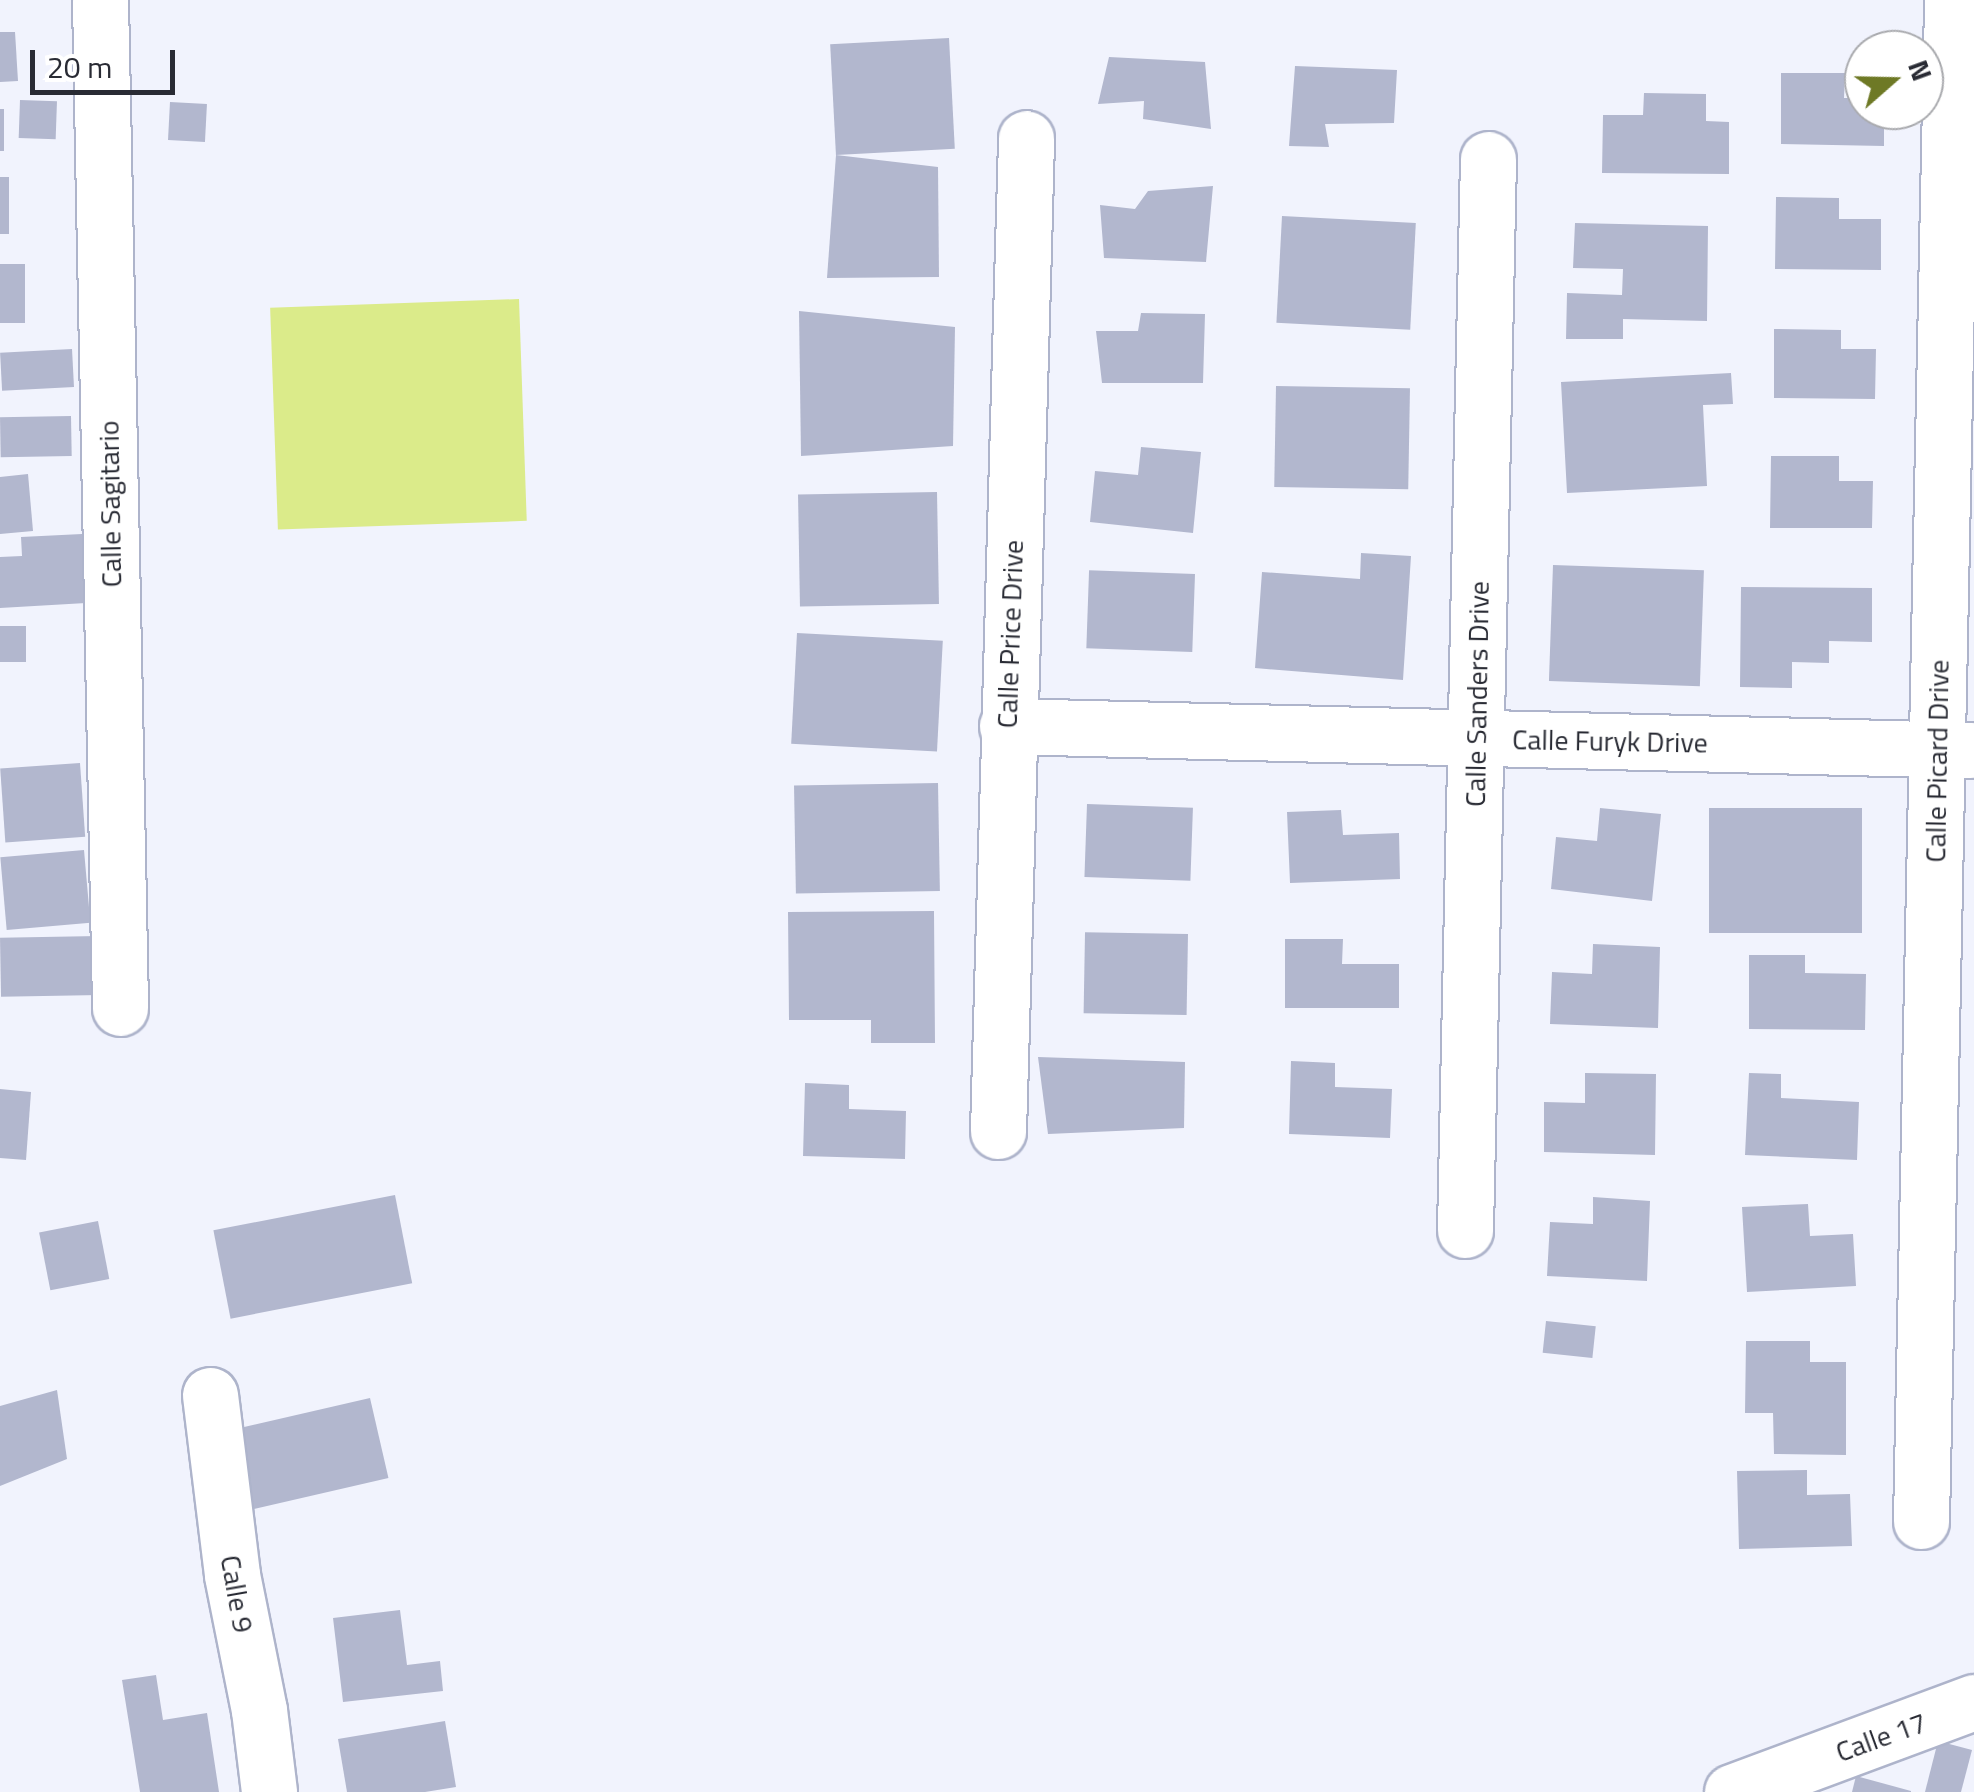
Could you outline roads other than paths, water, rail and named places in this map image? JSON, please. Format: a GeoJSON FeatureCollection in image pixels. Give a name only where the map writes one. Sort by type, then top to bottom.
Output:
{"type":"FeatureCollection","features":[{"type":"Feature","properties":{"kind":"street","name":"Calle Sagitario"},"geometry":{"type":"LineString","coordinates":[[100,0],[120,1008]]}},
{"type":"Feature","properties":{"kind":"street","name":"Calle Picard Drive"},"geometry":{"type":"LineString","coordinates":[[1921,1521],[1955,750],[1952,0]]}},
{"type":"Feature","properties":{"kind":"street","name":"Calle Price Drive"},"geometry":{"type":"LineString","coordinates":[[998,1131],[1026,138]]}},
{"type":"Feature","properties":{"kind":"street","name":"Calle Sanders Drive"},"geometry":{"type":"LineString","coordinates":[[1466,1230],[1488,159]]}},
{"type":"Feature","properties":{"kind":"street","name":"Calle Furyk Drive"},"geometry":{"type":"LineString","coordinates":[[1007,726],[1955,750]]}},
{"type":"Feature","properties":{"kind":"street","name":"Calle 9"},"geometry":{"type":"LineString","coordinates":[[210,1395],[224,1521],[269,1792]]}},
{"type":"Feature","properties":{"kind":"street","name":"Calle 17"},"geometry":{"type":"LineString","coordinates":[[1732,1792],[1974,1702]]}}]}
